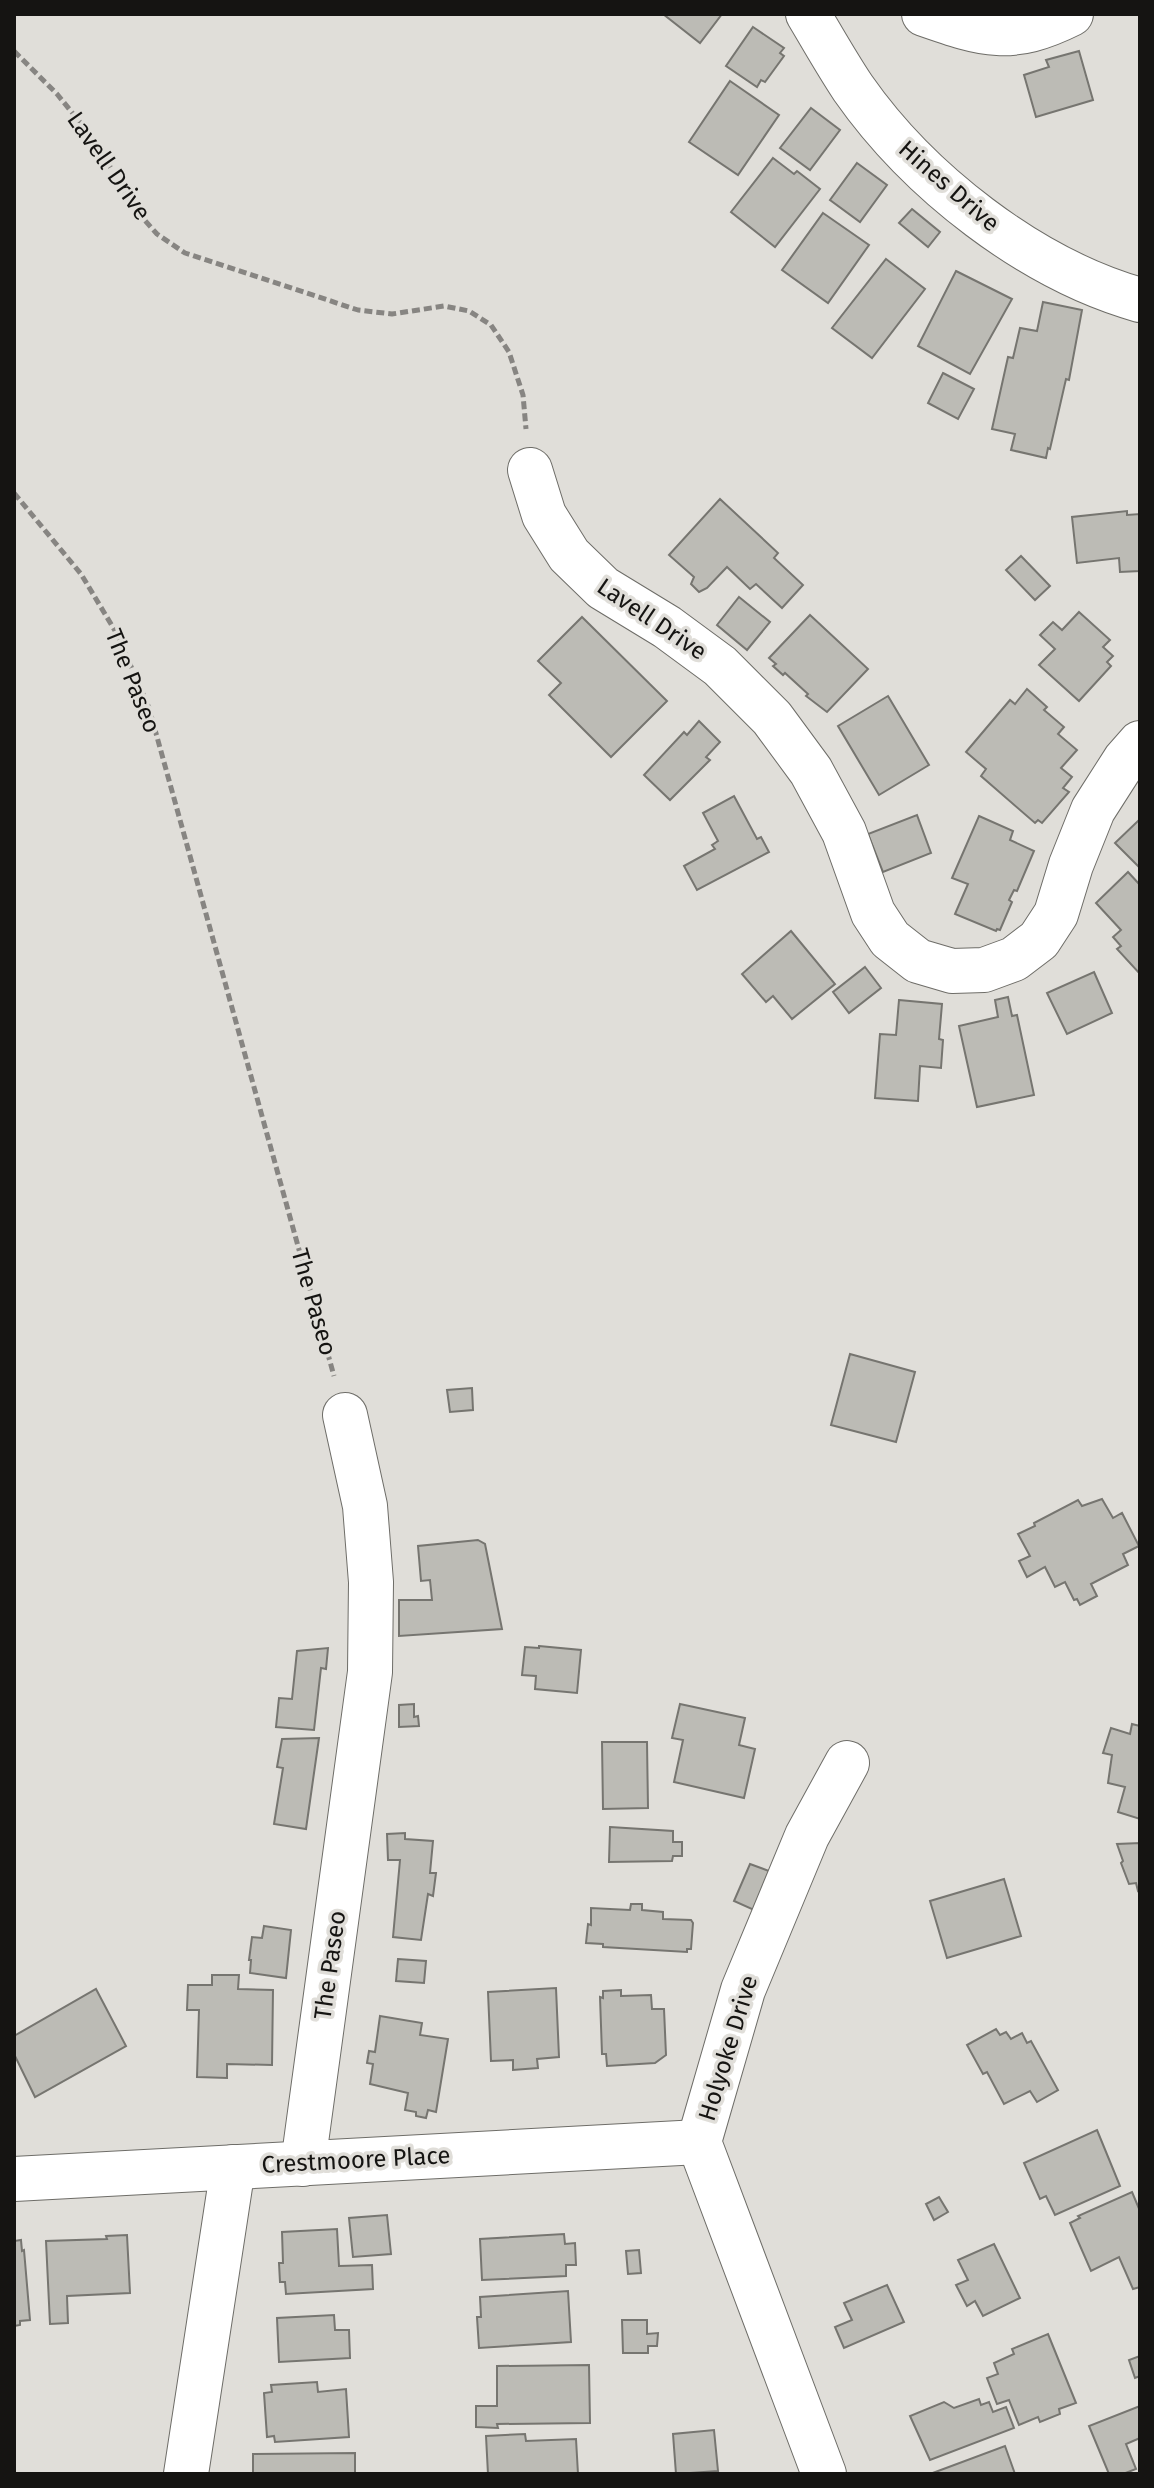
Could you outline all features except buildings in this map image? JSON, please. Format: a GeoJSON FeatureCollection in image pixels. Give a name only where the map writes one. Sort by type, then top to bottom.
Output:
{"type":"FeatureCollection","features":[{"type":"Feature","properties":{"kind":"street","name":"Hines Drive"},"geometry":{"type":"LineString","coordinates":[[808,14],[855,90],[898,144],[947,191],[1001,233],[1061,268],[1140,300]]}},
{"type":"Feature","properties":{"kind":"street"},"geometry":{"type":"LineString","coordinates":[[924,14],[975,32],[1011,34],[1044,28],[1071,14]]}},
{"type":"Feature","properties":{"kind":"street","name":"Lavell Drive"},"geometry":{"type":"LineString","coordinates":[[530,470],[544,515],[569,555],[603,588],[667,627],[720,666],[772,718],[811,771],[844,832],[873,913],[890,939],[918,961],[952,971],[984,970],[1014,959],[1039,940],[1056,914],[1093,810],[1125,760],[1140,743]]}},
{"type":"Feature","properties":{"kind":"street","name":"The Paseo"},"geometry":{"type":"LineString","coordinates":[[303,2164],[370,1672],[371,1582],[365,1506],[345,1415]]}},
{"type":"Feature","properties":{"kind":"street","name":"Holyoke Drive"},"geometry":{"type":"LineString","coordinates":[[824,2474],[699,2142],[743,1990],[807,1836],[847,1763]]}},
{"type":"Feature","properties":{"kind":"street","name":"Crestmoore Place"},"geometry":{"type":"LineString","coordinates":[[14,2179],[699,2142]]}},
{"type":"Feature","properties":{"kind":"street"},"geometry":{"type":"LineString","coordinates":[[186,2474],[233,2167]]}},
{"type":"Feature","properties":{"kind":"path","name":"Lavell Drive"},"geometry":{"type":"LineString","coordinates":[[14,51],[57,94],[96,142],[133,207],[157,234],[185,253],[358,310],[392,314],[444,306],[469,311],[491,325],[509,352],[523,395],[530,470]]}},
{"type":"Feature","properties":{"kind":"path","name":"The Paseo"},"geometry":{"type":"LineString","coordinates":[[14,493],[81,574],[117,634],[149,708],[345,1415]]}}]}
